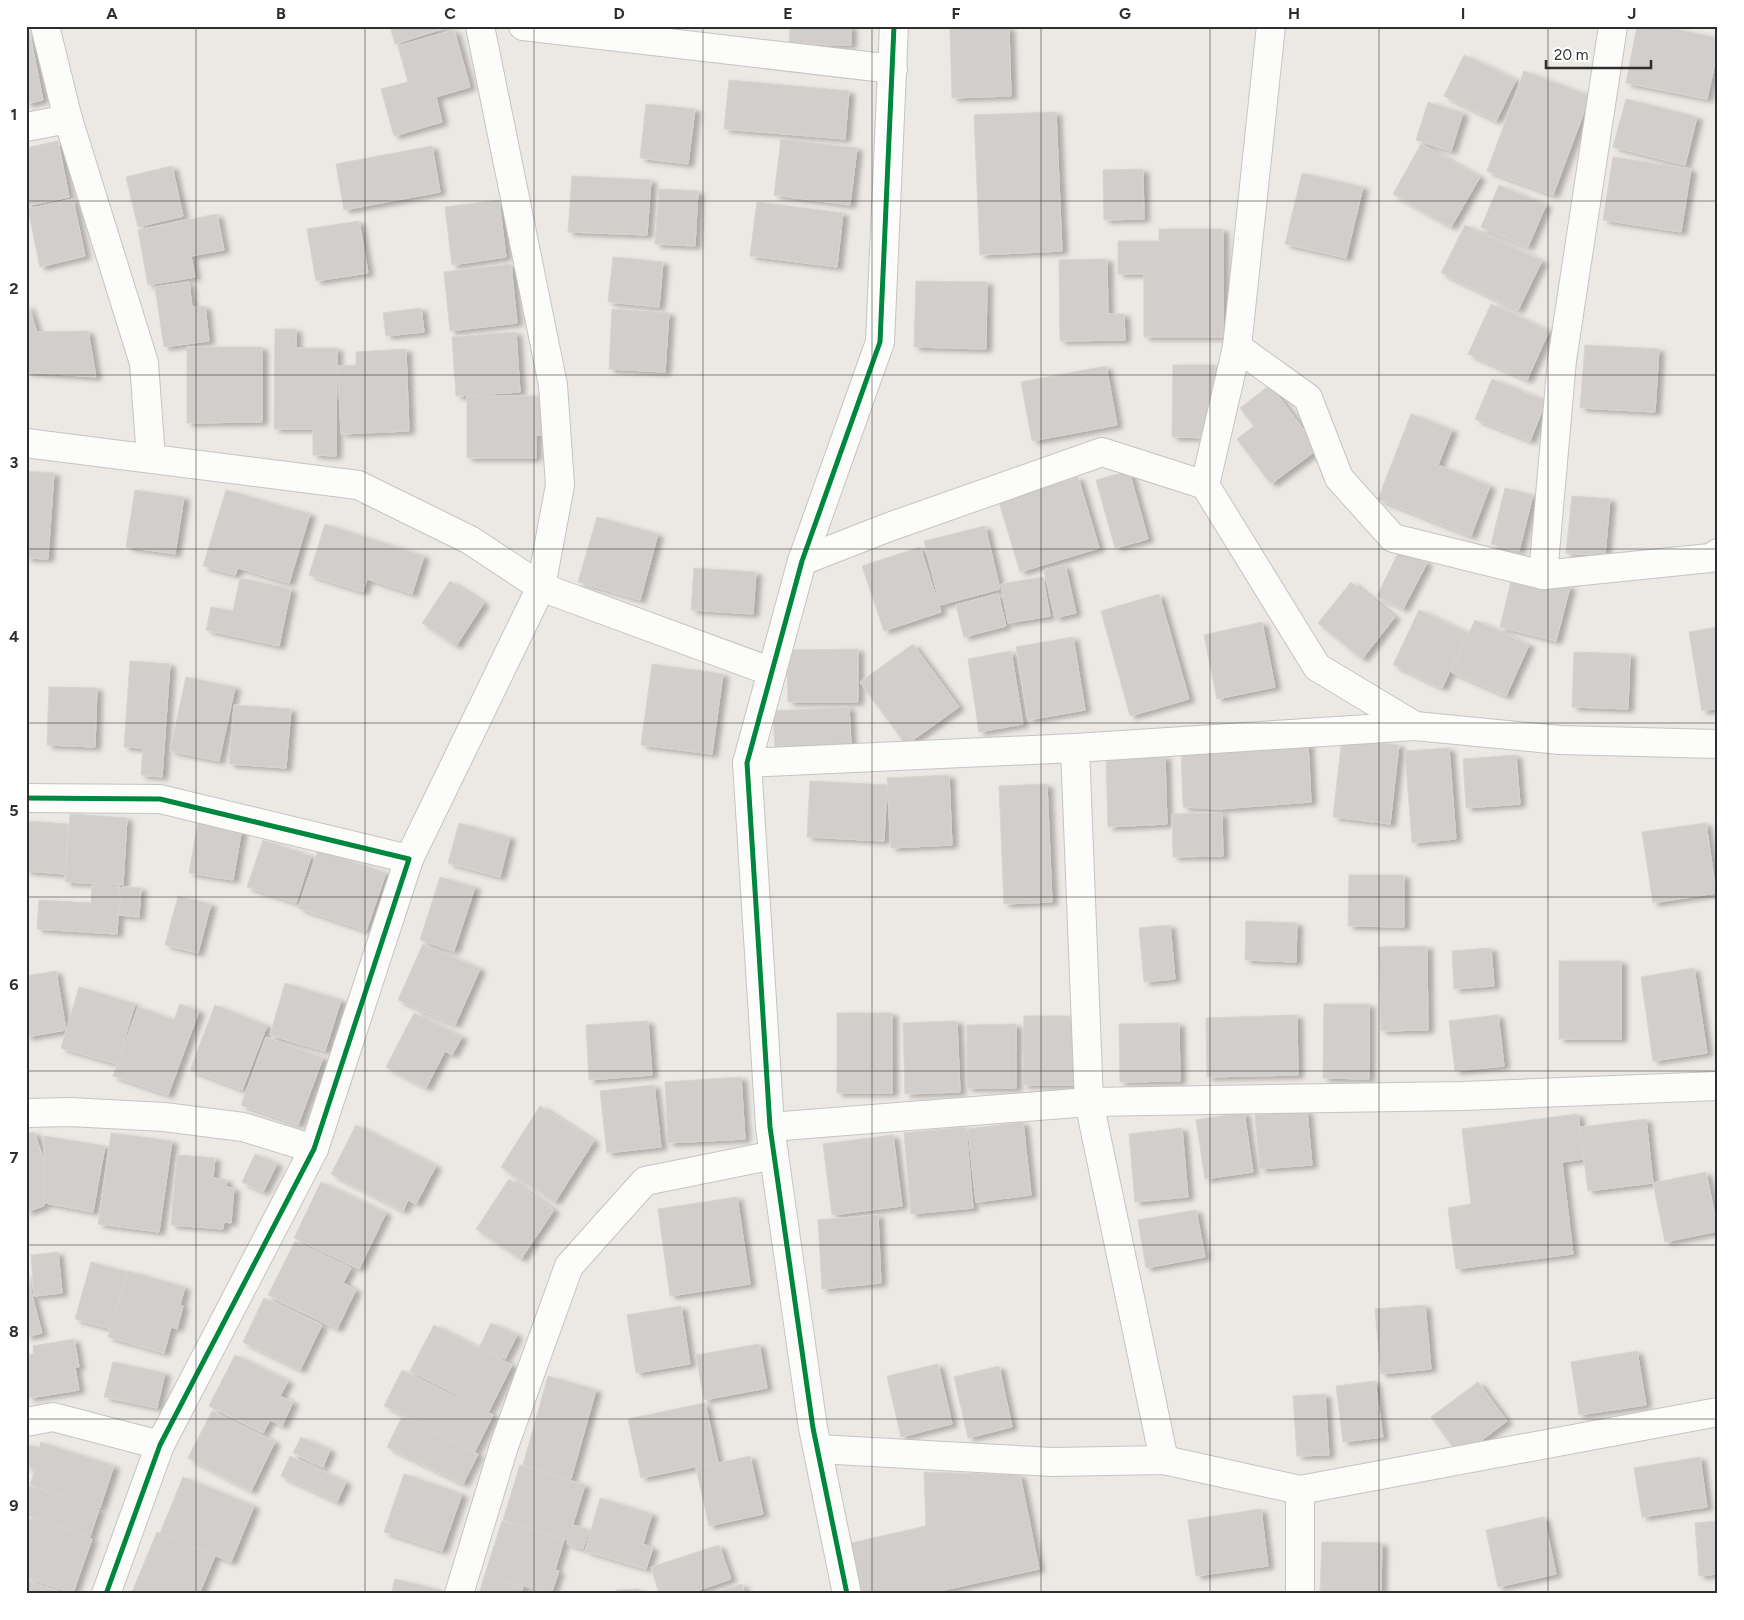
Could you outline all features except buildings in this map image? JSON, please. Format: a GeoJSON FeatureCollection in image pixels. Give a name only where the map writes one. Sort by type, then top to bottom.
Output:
{"type":"FeatureCollection","features":[{"type":"Feature","properties":{"kind":"street"},"geometry":{"type":"LineString","coordinates":[[45,26],[68,119],[144,363],[151,458]]}},
{"type":"Feature","properties":{"kind":"street"},"geometry":{"type":"LineString","coordinates":[[106,1594],[160,1445],[314,1149],[409,858],[542,586],[560,486],[553,385],[480,26]]}},
{"type":"Feature","properties":{"kind":"street"},"geometry":{"type":"LineString","coordinates":[[523,26],[893,69]]}},
{"type":"Feature","properties":{"kind":"street"},"geometry":{"type":"LineString","coordinates":[[847,1594],[813,1428],[770,1126],[747,763],[802,561],[880,342],[894,26]]}},
{"type":"Feature","properties":{"kind":"street"},"geometry":{"type":"LineString","coordinates":[[1205,485],[1237,348],[1271,26]]}},
{"type":"Feature","properties":{"kind":"street"},"geometry":{"type":"LineString","coordinates":[[1543,575],[1562,360],[1613,26]]}},
{"type":"Feature","properties":{"kind":"street"},"geometry":{"type":"LineString","coordinates":[[26,126],[68,119]]}},
{"type":"Feature","properties":{"kind":"street"},"geometry":{"type":"LineString","coordinates":[[1237,348],[1308,398],[1339,478],[1393,538],[1543,575],[1710,558],[1718,553]]}},
{"type":"Feature","properties":{"kind":"street"},"geometry":{"type":"LineString","coordinates":[[26,443],[358,485],[470,540],[542,586],[772,672]]}},
{"type":"Feature","properties":{"kind":"street"},"geometry":{"type":"LineString","coordinates":[[802,561],[889,527],[1102,452],[1205,485],[1317,667],[1414,726]]}},
{"type":"Feature","properties":{"kind":"street"},"geometry":{"type":"LineString","coordinates":[[747,763],[1075,748],[1414,726],[1560,740],[1718,744]]}},
{"type":"Feature","properties":{"kind":"street"},"geometry":{"type":"LineString","coordinates":[[1075,748],[1089,1102],[1164,1460]]}},
{"type":"Feature","properties":{"kind":"street"},"geometry":{"type":"LineString","coordinates":[[26,798],[160,799],[409,858]]}},
{"type":"Feature","properties":{"kind":"street"},"geometry":{"type":"LineString","coordinates":[[770,1126],[1089,1102],[1463,1096],[1718,1086]]}},
{"type":"Feature","properties":{"kind":"street"},"geometry":{"type":"LineString","coordinates":[[26,1113],[70,1112],[164,1117],[243,1127],[314,1149]]}},
{"type":"Feature","properties":{"kind":"street"},"geometry":{"type":"LineString","coordinates":[[459,1594],[504,1446],[569,1266],[645,1182],[774,1155]]}},
{"type":"Feature","properties":{"kind":"street"},"geometry":{"type":"LineString","coordinates":[[818,1449],[1052,1462],[1164,1460],[1300,1490],[1718,1412]]}},
{"type":"Feature","properties":{"kind":"street"},"geometry":{"type":"LineString","coordinates":[[26,1422],[53,1417],[160,1445]]}},
{"type":"Feature","properties":{"kind":"street"},"geometry":{"type":"LineString","coordinates":[[1300,1490],[1300,1594]]}},
{"type":"Feature","properties":{"kind":"cycle path"},"geometry":{"type":"LineString","coordinates":[[847,1594],[813,1428],[770,1127],[747,763],[802,561],[880,342],[894,26]]}},
{"type":"Feature","properties":{"kind":"cycle path"},"geometry":{"type":"LineString","coordinates":[[26,798],[160,799],[409,859],[314,1149],[160,1445],[106,1594]]}}]}
